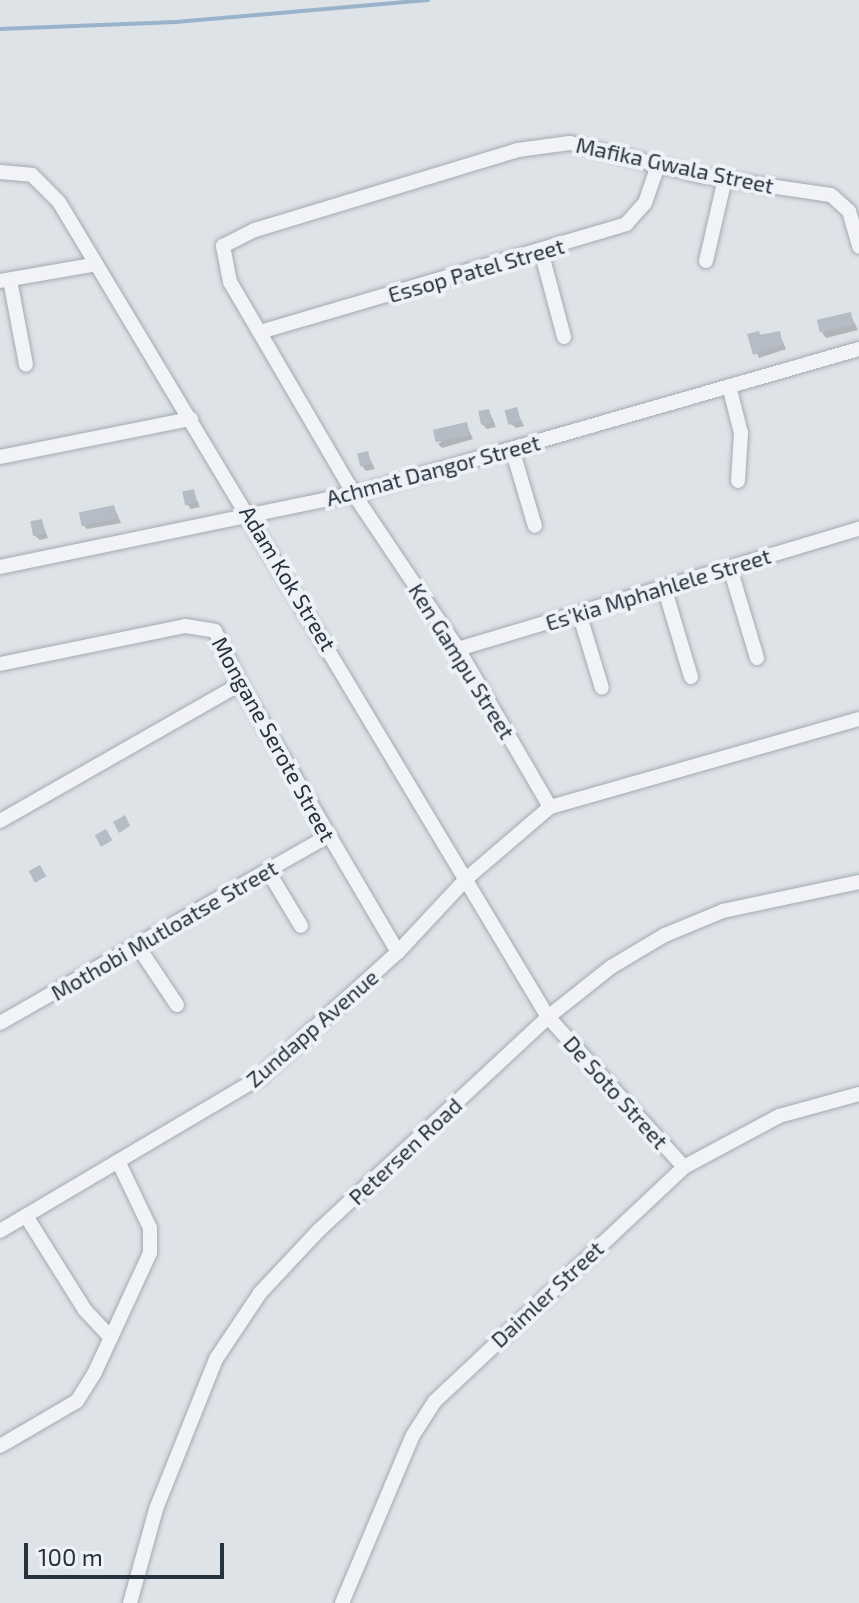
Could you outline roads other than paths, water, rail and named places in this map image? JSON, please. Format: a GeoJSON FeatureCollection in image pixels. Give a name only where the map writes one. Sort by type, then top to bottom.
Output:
{"type":"FeatureCollection","features":[{"type":"Feature","properties":{"kind":"street","name":"Mafika Gwala Street"},"geometry":{"type":"LineString","coordinates":[[230,239],[547,143],[587,145],[658,166],[838,198],[849,211],[859,247]]}},
{"type":"Feature","properties":{"kind":"street","name":"Essop Patel Street"},"geometry":{"type":"LineString","coordinates":[[260,332],[626,224],[645,203],[658,166]]}},
{"type":"Feature","properties":{"kind":"street","name":"Adam Kok Street"},"geometry":{"type":"LineString","coordinates":[[0,172],[32,175],[46,186],[92,265],[252,516],[548,1017]]}},
{"type":"Feature","properties":{"kind":"street"},"geometry":{"type":"LineString","coordinates":[[706,261],[725,179]]}},
{"type":"Feature","properties":{"kind":"street","name":"Ken Gampu Street"},"geometry":{"type":"LineString","coordinates":[[230,239],[223,246],[224,269],[354,494],[458,649],[550,807]]}},
{"type":"Feature","properties":{"kind":"street"},"geometry":{"type":"LineString","coordinates":[[541,251],[564,337]]}},
{"type":"Feature","properties":{"kind":"street"},"geometry":{"type":"LineString","coordinates":[[26,365],[5,280],[92,265]]}},
{"type":"Feature","properties":{"kind":"street","name":"Achmat Dangor Street"},"geometry":{"type":"LineString","coordinates":[[0,567],[354,494],[859,349]]}},
{"type":"Feature","properties":{"kind":"street"},"geometry":{"type":"LineString","coordinates":[[729,386],[741,433],[738,481]]}},
{"type":"Feature","properties":{"kind":"street"},"geometry":{"type":"LineString","coordinates":[[0,457],[191,419]]}},
{"type":"Feature","properties":{"kind":"street"},"geometry":{"type":"LineString","coordinates":[[512,449],[535,526]]}},
{"type":"Feature","properties":{"kind":"street","name":"Es'kia Mphahlele Street"},"geometry":{"type":"LineString","coordinates":[[458,649],[859,529]]}},
{"type":"Feature","properties":{"kind":"street"},"geometry":{"type":"LineString","coordinates":[[730,568],[757,658]]}},
{"type":"Feature","properties":{"kind":"street"},"geometry":{"type":"LineString","coordinates":[[664,587],[691,677]]}},
{"type":"Feature","properties":{"kind":"street"},"geometry":{"type":"LineString","coordinates":[[579,613],[602,688]]}},
{"type":"Feature","properties":{"kind":"street","name":"Mongane Serote Street"},"geometry":{"type":"LineString","coordinates":[[0,664],[185,626],[207,626],[215,631],[240,684],[398,952]]}},
{"type":"Feature","properties":{"kind":"street"},"geometry":{"type":"LineString","coordinates":[[0,821],[240,684]]}},
{"type":"Feature","properties":{"kind":"street"},"geometry":{"type":"LineString","coordinates":[[550,807],[859,719]]}},
{"type":"Feature","properties":{"kind":"street","name":"Zundapp Avenue"},"geometry":{"type":"LineString","coordinates":[[0,1231],[260,1077],[398,952],[466,879],[550,807]]}},
{"type":"Feature","properties":{"kind":"street","name":"Mothobi Mutloatse Street"},"geometry":{"type":"LineString","coordinates":[[0,1023],[328,836]]}},
{"type":"Feature","properties":{"kind":"street"},"geometry":{"type":"LineString","coordinates":[[268,871],[301,926]]}},
{"type":"Feature","properties":{"kind":"street","name":"Petersen Road"},"geometry":{"type":"LineString","coordinates":[[130,1603],[181,1440],[231,1333],[260,1293],[319,1230],[548,1017],[611,967],[691,923],[772,897],[859,882]]}},
{"type":"Feature","properties":{"kind":"street"},"geometry":{"type":"LineString","coordinates":[[137,945],[177,1005]]}},
{"type":"Feature","properties":{"kind":"street","name":"De Soto Street"},"geometry":{"type":"LineString","coordinates":[[548,1017],[684,1167]]}},
{"type":"Feature","properties":{"kind":"street","name":"Daimler Street"},"geometry":{"type":"LineString","coordinates":[[342,1603],[413,1435],[435,1401],[684,1167],[779,1116],[859,1094]]}},
{"type":"Feature","properties":{"kind":"street"},"geometry":{"type":"LineString","coordinates":[[0,1446],[77,1401],[111,1338],[152,1241],[118,1161]]}},
{"type":"Feature","properties":{"kind":"street"},"geometry":{"type":"LineString","coordinates":[[26,1216],[85,1310],[111,1338]]}},
{"type":"Feature","properties":{"kind":"waterway"},"geometry":{"type":"LineString","coordinates":[[0,29],[176,22],[428,0]]}}]}
